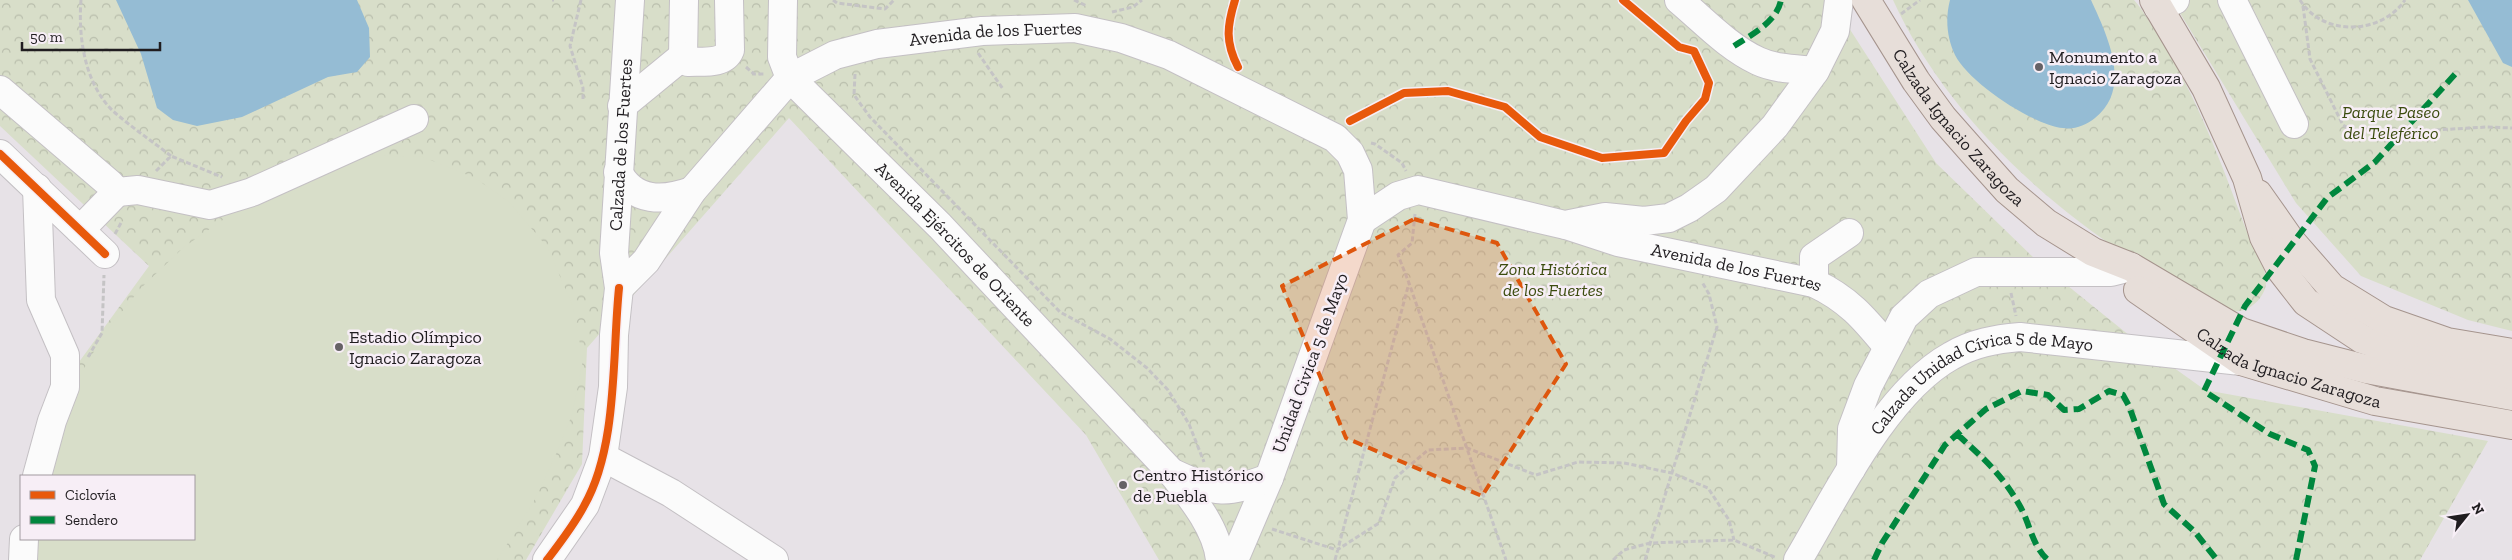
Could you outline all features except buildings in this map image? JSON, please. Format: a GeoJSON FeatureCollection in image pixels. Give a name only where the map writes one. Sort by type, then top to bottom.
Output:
{"type":"FeatureCollection","features":[{"type":"Feature","properties":{"kind":"main road","name":"Calzada Ignacio Zaragoza"},"geometry":{"type":"LineString","coordinates":[[1866,0],[1916,81],[1943,118],[2007,190],[2046,223],[2112,264],[2241,332],[2303,353],[2366,369],[2512,396]]}},
{"type":"Feature","properties":{"kind":"main road"},"geometry":{"type":"LineString","coordinates":[[2162,2],[2206,88],[2247,178],[2264,237],[2281,270],[2306,302],[2362,339],[2412,356],[2512,375]]}},
{"type":"Feature","properties":{"kind":"main road"},"geometry":{"type":"LineString","coordinates":[[2247,178],[2291,240],[2332,288],[2384,320],[2447,342],[2512,353]]}},
{"type":"Feature","properties":{"kind":"main road","name":"Calzada Ignacio Zaragoza"},"geometry":{"type":"LineString","coordinates":[[2112,264],[2241,360],[2375,402],[2512,425]]}},
{"type":"Feature","properties":{"kind":"street","name":"Calzada de los Fuertes"},"geometry":{"type":"LineString","coordinates":[[559,555],[585,505],[603,457],[613,387],[614,335],[619,288],[614,253],[630,0]]}},
{"type":"Feature","properties":{"kind":"street"},"geometry":{"type":"LineString","coordinates":[[684,0],[683,56],[688,62],[723,60],[727,57],[730,50],[729,0]]}},
{"type":"Feature","properties":{"kind":"street","name":"Avenida Ejércitos de Oriente"},"geometry":{"type":"LineString","coordinates":[[783,0],[782,57],[790,78],[940,226],[1172,472],[1193,500],[1207,524],[1219,550],[1220,560]]}},
{"type":"Feature","properties":{"kind":"street"},"geometry":{"type":"LineString","coordinates":[[1679,0],[1734,46],[1759,62],[1783,68],[1815,71],[1835,30],[1838,0]]}},
{"type":"Feature","properties":{"kind":"street"},"geometry":{"type":"LineString","coordinates":[[2232,0],[2294,124]]}},
{"type":"Feature","properties":{"kind":"street","name":"Avenida de los Fuertes"},"geometry":{"type":"LineString","coordinates":[[692,191],[790,78],[835,55],[877,44],[982,31],[1075,28],[1121,38],[1169,55],[1336,138]]}},
{"type":"Feature","properties":{"kind":"street"},"geometry":{"type":"LineString","coordinates":[[622,106],[683,56]]}},
{"type":"Feature","properties":{"kind":"street","name":"Avenida de los Fuertes"},"geometry":{"type":"LineString","coordinates":[[1565,225],[1605,217],[1657,221],[1669,218],[1689,208],[1716,189],[1775,126],[1815,71]]}},
{"type":"Feature","properties":{"kind":"street"},"geometry":{"type":"LineString","coordinates":[[0,90],[117,192]]}},
{"type":"Feature","properties":{"kind":"street"},"geometry":{"type":"LineString","coordinates":[[80,230],[117,192],[138,190],[210,205],[252,192],[414,119]]}},
{"type":"Feature","properties":{"kind":"street","name":"Unidad Civica 5 de Mayo"},"geometry":{"type":"LineString","coordinates":[[1234,560],[1269,478],[1362,220],[1358,170],[1350,153],[1336,138]]}},
{"type":"Feature","properties":{"kind":"street"},"geometry":{"type":"LineString","coordinates":[[0,154],[105,254]]}},
{"type":"Feature","properties":{"kind":"street"},"geometry":{"type":"LineString","coordinates":[[618,172],[625,184],[646,196],[664,199],[692,191]]}},
{"type":"Feature","properties":{"kind":"street"},"geometry":{"type":"LineString","coordinates":[[37,188],[41,300],[65,355],[65,386],[52,421],[37,475]]}},
{"type":"Feature","properties":{"kind":"street"},"geometry":{"type":"LineString","coordinates":[[1362,220],[1398,196],[1418,190]]}},
{"type":"Feature","properties":{"kind":"street","name":"Avenida de los Fuertes"},"geometry":{"type":"LineString","coordinates":[[1418,190],[1565,225],[1618,242],[1814,282],[1836,293],[1855,308],[1887,346]]}},
{"type":"Feature","properties":{"kind":"street"},"geometry":{"type":"LineString","coordinates":[[619,288],[646,261],[692,191]]}},
{"type":"Feature","properties":{"kind":"street"},"geometry":{"type":"LineString","coordinates":[[1814,282],[1814,257],[1849,233]]}},
{"type":"Feature","properties":{"kind":"street"},"geometry":{"type":"LineString","coordinates":[[1850,472],[1852,429],[1868,386],[1887,346],[1904,317],[1929,294],[1976,272],[2112,264]]}},
{"type":"Feature","properties":{"kind":"street","name":"Calzada Unidad Cívica 5 de Mayo"},"geometry":{"type":"LineString","coordinates":[[1798,560],[1868,443],[1902,398],[1928,372],[1966,348],[1993,339],[2020,337],[2241,360]]}},
{"type":"Feature","properties":{"kind":"street"},"geometry":{"type":"LineString","coordinates":[[603,457],[671,493],[774,560]]}},
{"type":"Feature","properties":{"kind":"street","name":"Avenida Ejércitos de Oriente"},"geometry":{"type":"LineString","coordinates":[[1172,472],[1204,488],[1222,491],[1236,490],[1269,478]]}},
{"type":"Feature","properties":{"kind":"street"},"geometry":{"type":"LineString","coordinates":[[23,560],[24,540]]}},
{"type":"Feature","properties":{"kind":"path"},"geometry":{"type":"LineString","coordinates":[[81,0],[82,45],[92,82],[112,110],[171,156]]}},
{"type":"Feature","properties":{"kind":"path"},"geometry":{"type":"LineString","coordinates":[[581,0],[570,46],[584,88],[583,99]]}},
{"type":"Feature","properties":{"kind":"path"},"geometry":{"type":"LineString","coordinates":[[833,0],[837,3],[885,9],[894,0]]}},
{"type":"Feature","properties":{"kind":"path"},"geometry":{"type":"LineString","coordinates":[[1074,0],[1093,8]]}},
{"type":"Feature","properties":{"kind":"path"},"geometry":{"type":"LineString","coordinates":[[1109,12],[1133,6],[1142,0]]}},
{"type":"Feature","properties":{"kind":"path"},"geometry":{"type":"LineString","coordinates":[[2300,0],[2303,6],[2310,59],[2343,125],[2363,138],[2394,141],[2436,130],[2487,127],[2512,128]]}},
{"type":"Feature","properties":{"kind":"path"},"geometry":{"type":"LineString","coordinates":[[2303,6],[2320,19],[2340,27],[2361,27],[2382,21],[2399,8],[2405,0]]}},
{"type":"Feature","properties":{"kind":"path"},"geometry":{"type":"LineString","coordinates":[[975,48],[1003,89]]}},
{"type":"Feature","properties":{"kind":"path"},"geometry":{"type":"LineString","coordinates":[[858,69],[854,76],[854,94],[870,117],[1060,312],[1110,339],[1147,368],[1168,390],[1189,424],[1206,467]]}},
{"type":"Feature","properties":{"kind":"path"},"geometry":{"type":"LineString","coordinates":[[1336,138],[1375,144],[1402,163],[1418,190],[1412,244],[1398,255],[1410,283],[1506,560]]}},
{"type":"Feature","properties":{"kind":"path"},"geometry":{"type":"LineString","coordinates":[[1645,560],[1717,327],[1709,294],[1690,256]]}},
{"type":"Feature","properties":{"kind":"path"},"geometry":{"type":"LineString","coordinates":[[2006,270],[2020,337]]}},
{"type":"Feature","properties":{"kind":"path"},"geometry":{"type":"LineString","coordinates":[[1335,560],[1410,283]]}},
{"type":"Feature","properties":{"kind":"path"},"geometry":{"type":"LineString","coordinates":[[1250,523],[1337,550],[1379,523],[1395,478],[1428,450],[1467,448],[1536,474],[1578,462],[1624,463],[1672,473],[1708,488],[1729,520],[1734,540]]}},
{"type":"Feature","properties":{"kind":"path"},"geometry":{"type":"LineString","coordinates":[[1613,560],[1624,550],[1650,543],[1734,540],[1782,560]]}},
{"type":"Feature","properties":{"kind":"highlighted area"},"geometry":{"type":"Polygon","coordinates":[[[1414,219],[1497,243],[1566,364],[1482,496],[1346,438],[1282,286],[1414,219]]]}},
{"type":"Feature","properties":{"kind":"green space","name":"Zona Histórica de los Fuertes"},"geometry":{"type":"Polygon","coordinates":[[[0,0],[1831,0],[1936,163],[2037,261],[2135,340],[2205,390],[2488,441],[2420,560],[1159,560],[1086,435],[789,118],[587,348],[582,464],[526,560],[13,560],[20,524],[20,540],[195,540],[195,475],[44,410],[149,266],[0,126],[0,0]]]}},
{"type":"Feature","properties":{"kind":"green space"},"geometry":{"type":"Polygon","coordinates":[[[1893,0],[2134,0],[2174,61],[2219,157],[2264,269],[2266,282],[2264,292],[2258,301],[2245,310],[2240,311],[2226,310],[2212,304],[2142,265],[2056,204],[2016,168],[1979,129],[1946,88],[1917,45],[1893,0]]]}},
{"type":"Feature","properties":{"kind":"green space","name":"Parque Paseo del Teleférico"},"geometry":{"type":"Polygon","coordinates":[[[2172,0],[2512,0],[2512,331],[2468,320],[2361,276],[2296,203],[2172,0]]]}},
{"type":"Feature","properties":{"kind":"green space","name":"Estadio Olímpico Ignacio Zaragoza"},"geometry":{"type":"Polygon","coordinates":[[[365,155],[423,157],[475,178],[509,202],[548,248],[573,307],[583,360],[572,415],[554,459],[533,503],[497,560],[38,560],[34,540],[195,540],[195,475],[40,475],[70,393],[104,334],[141,288],[184,247],[247,203],[365,155]]]}},
{"type":"Feature","properties":{"kind":"water"},"geometry":{"type":"Polygon","coordinates":[[[116,0],[357,0],[369,28],[370,57],[357,72],[328,77],[242,117],[197,126],[173,120],[157,108],[141,54],[116,0]]]}},
{"type":"Feature","properties":{"kind":"water","name":"Monumento a Ignacio Zaragoza"},"geometry":{"type":"Polygon","coordinates":[[[1950,0],[2091,0],[2104,29],[2113,61],[2115,77],[2113,92],[2106,106],[2088,123],[2076,128],[2067,128],[2050,125],[2035,119],[2003,101],[1974,78],[1962,66],[1955,55],[1950,42],[1948,28],[1950,0]]]}},
{"type":"Feature","properties":{"kind":"water"},"geometry":{"type":"Polygon","coordinates":[[[2468,0],[2512,0],[2512,67],[2503,63],[2468,0]]]}},
{"type":"Feature","properties":{"kind":"marked path"},"geometry":{"type":"LineString","coordinates":[[1734,46],[1769,21],[1779,8],[1781,0]]}},
{"type":"Feature","properties":{"kind":"marked path"},"geometry":{"type":"LineString","coordinates":[[2296,560],[2315,466],[2308,450],[2270,434],[2204,391],[2245,306],[2327,198],[2375,162],[2458,71]]}},
{"type":"Feature","properties":{"kind":"marked path"},"geometry":{"type":"LineString","coordinates":[[1874,560],[1882,543],[1945,445],[1986,409],[2022,391],[2048,395],[2064,410],[2079,409],[2109,391],[2123,395],[2129,406],[2164,504],[2195,532],[2217,560]]}},
{"type":"Feature","properties":{"kind":"marked path"},"geometry":{"type":"LineString","coordinates":[[1957,434],[2007,486],[2021,508],[2039,549],[2048,560]]}},
{"type":"Feature","properties":{"kind":"cycle path"},"geometry":{"type":"LineString","coordinates":[[1235,0],[1230,18],[1229,42],[1238,67]]}},
{"type":"Feature","properties":{"kind":"cycle path"},"geometry":{"type":"LineString","coordinates":[[1350,121],[1404,93],[1448,91],[1505,107],[1540,137],[1602,158],[1664,153],[1686,121],[1705,99],[1709,83],[1694,51],[1679,47],[1623,0]]}},
{"type":"Feature","properties":{"kind":"cycle path"},"geometry":{"type":"LineString","coordinates":[[0,154],[105,254]]}},
{"type":"Feature","properties":{"kind":"cycle path"},"geometry":{"type":"LineString","coordinates":[[547,560],[584,506],[595,482],[603,457],[612,400],[619,288]]}},
{"type":"Feature","properties":{"kind":"place","name":"Monumento a Ignacio Zaragoza"},"geometry":{"type":"Point","coordinates":[2039,67]}},
{"type":"Feature","properties":{"kind":"place","name":"Estadio Olímpico Ignacio Zaragoza"},"geometry":{"type":"Point","coordinates":[339,347]}},
{"type":"Feature","properties":{"kind":"place","name":"Centro Histórico de Puebla"},"geometry":{"type":"Point","coordinates":[1123,485]}}]}
